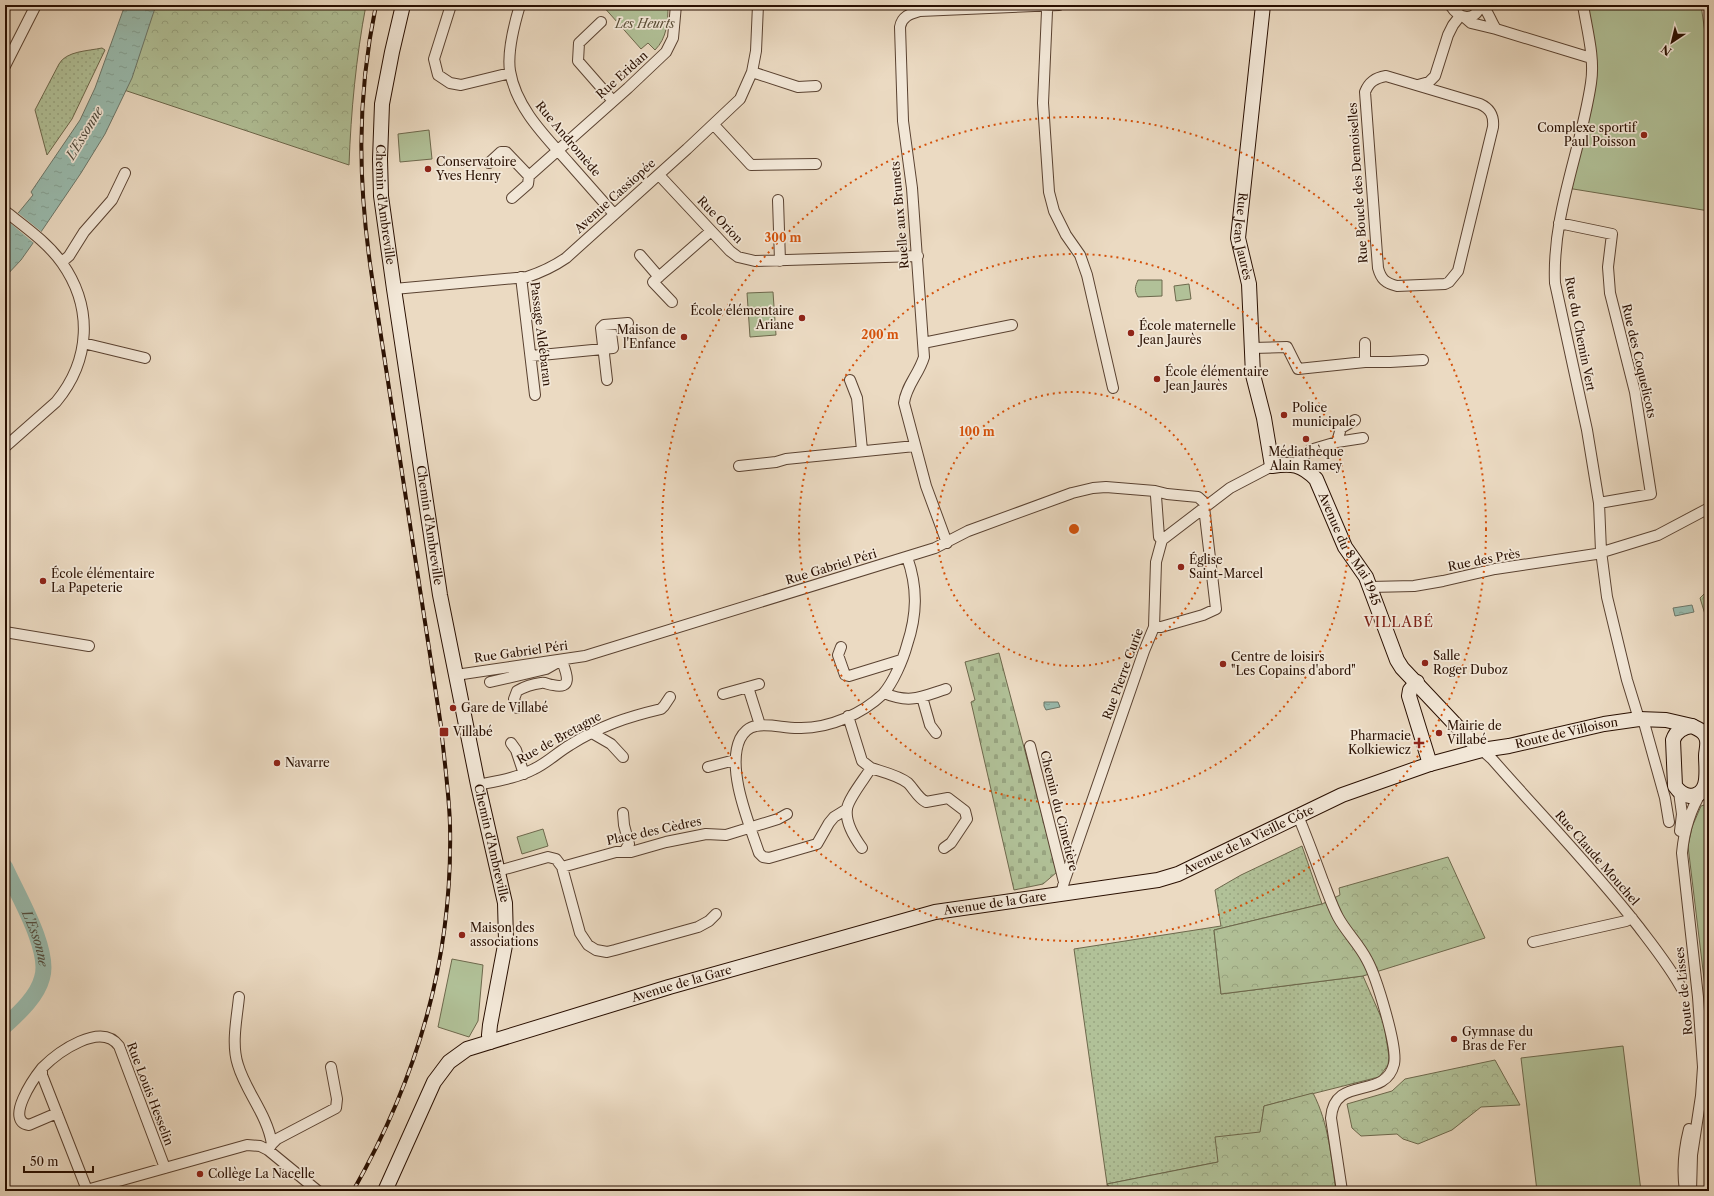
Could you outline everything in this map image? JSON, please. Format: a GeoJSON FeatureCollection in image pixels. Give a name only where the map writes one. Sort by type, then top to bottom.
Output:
{"type":"FeatureCollection","features":[{"type":"Feature","properties":{"kind":"street"},"geometry":{"type":"LineString","coordinates":[[5,66],[36,5]]}},
{"type":"Feature","properties":{"kind":"street","name":"Chemin d'Ambreville"},"geometry":{"type":"LineString","coordinates":[[403,5],[386,78],[381,123],[381,196],[440,595],[478,785],[505,903],[506,926],[504,951],[490,1025],[490,1042]]}},
{"type":"Feature","properties":{"kind":"street"},"geometry":{"type":"LineString","coordinates":[[451,5],[434,59],[438,74],[450,84],[461,85],[510,73]]}},
{"type":"Feature","properties":{"kind":"street","name":"Rue Andromède"},"geometry":{"type":"LineString","coordinates":[[520,5],[510,57],[510,73],[519,97],[527,111],[558,150],[614,214]]}},
{"type":"Feature","properties":{"kind":"street","name":"Rue Eridan"},"geometry":{"type":"LineString","coordinates":[[512,198],[528,184],[529,176],[658,60],[670,46],[674,32],[676,5]]}},
{"type":"Feature","properties":{"kind":"street","name":"Avenue Cassiopée"},"geometry":{"type":"LineString","coordinates":[[394,289],[521,277],[542,273],[554,267],[659,175],[740,99],[752,72],[756,51],[758,5]]}},
{"type":"Feature","properties":{"kind":"street"},"geometry":{"type":"LineString","coordinates":[[1059,5],[1045,5],[1047,11],[1043,103],[1049,192],[1054,211],[1066,235],[1080,255],[1087,275],[1113,388]]}},
{"type":"Feature","properties":{"kind":"street","name":"Ruelle aux Brunets"},"geometry":{"type":"LineString","coordinates":[[947,543],[928,493],[904,403],[905,392],[921,367],[924,357],[924,343],[912,188],[903,121],[900,38],[901,20],[908,14],[920,11],[1045,5]]}},
{"type":"Feature","properties":{"kind":"street","name":"Rue Jean Jaurès"},"geometry":{"type":"LineString","coordinates":[[1263,5],[1238,230],[1239,245],[1249,284],[1253,374],[1264,418],[1272,466]]}},
{"type":"Feature","properties":{"kind":"street"},"geometry":{"type":"LineString","coordinates":[[1450,5],[1471,23],[1496,29],[1591,58]]}},
{"type":"Feature","properties":{"kind":"street"},"geometry":{"type":"LineString","coordinates":[[1418,85],[1429,82],[1435,76],[1452,26],[1462,16],[1474,15],[1479,11],[1482,5],[1496,29]]}},
{"type":"Feature","properties":{"kind":"street","name":"Rue du Chemin Vert"},"geometry":{"type":"LineString","coordinates":[[1583,5],[1591,58],[1591,83],[1559,223],[1554,266],[1555,283],[1587,430],[1599,503],[1607,597],[1627,680],[1646,720],[1665,798],[1669,822]]}},
{"type":"Feature","properties":{"kind":"street"},"geometry":{"type":"LineString","coordinates":[[601,22],[579,43],[578,61],[613,101]]}},
{"type":"Feature","properties":{"kind":"street"},"geometry":{"type":"LineString","coordinates":[[752,72],[798,86],[816,86]]}},
{"type":"Feature","properties":{"kind":"street","name":"Rue Boucle des Demoiselles"},"geometry":{"type":"LineString","coordinates":[[1386,76],[1445,93],[1486,107],[1491,112],[1494,119],[1458,271],[1449,282],[1444,284],[1396,286],[1383,280],[1378,268],[1365,92],[1367,86],[1372,81],[1386,76]]}},
{"type":"Feature","properties":{"kind":"street"},"geometry":{"type":"LineString","coordinates":[[1435,76],[1445,93]]}},
{"type":"Feature","properties":{"kind":"street"},"geometry":{"type":"LineString","coordinates":[[714,125],[751,165],[816,164]]}},
{"type":"Feature","properties":{"kind":"street"},"geometry":{"type":"LineString","coordinates":[[489,163],[501,152],[506,152],[529,176]]}},
{"type":"Feature","properties":{"kind":"street"},"geometry":{"type":"LineString","coordinates":[[62,262],[69,256],[84,232],[112,200],[125,173]]}},
{"type":"Feature","properties":{"kind":"street","name":"Rue Orion"},"geometry":{"type":"LineString","coordinates":[[659,175],[730,251],[738,257],[755,261],[780,261],[918,256]]}},
{"type":"Feature","properties":{"kind":"street"},"geometry":{"type":"LineString","coordinates":[[778,200],[780,261]]}},
{"type":"Feature","properties":{"kind":"street"},"geometry":{"type":"LineString","coordinates":[[5,446],[56,402],[72,381],[83,343],[84,329],[80,298],[62,262],[40,239],[8,214]]}},
{"type":"Feature","properties":{"kind":"street","name":"Rue des Coquelicots"},"geometry":{"type":"LineString","coordinates":[[1559,223],[1612,234],[1608,267],[1610,293],[1635,392],[1651,494],[1599,503]]}},
{"type":"Feature","properties":{"kind":"street"},"geometry":{"type":"LineString","coordinates":[[672,302],[653,282],[710,230]]}},
{"type":"Feature","properties":{"kind":"street"},"geometry":{"type":"LineString","coordinates":[[640,255],[659,277]]}},
{"type":"Feature","properties":{"kind":"street","name":"Passage Aldébaran"},"geometry":{"type":"LineString","coordinates":[[521,277],[535,394]]}},
{"type":"Feature","properties":{"kind":"street"},"geometry":{"type":"LineString","coordinates":[[531,356],[613,348],[610,325],[628,323]]}},
{"type":"Feature","properties":{"kind":"street"},"geometry":{"type":"LineString","coordinates":[[924,343],[1012,325]]}},
{"type":"Feature","properties":{"kind":"street"},"geometry":{"type":"LineString","coordinates":[[83,343],[145,358]]}},
{"type":"Feature","properties":{"kind":"street"},"geometry":{"type":"LineString","coordinates":[[1365,343],[1365,362]]}},
{"type":"Feature","properties":{"kind":"street"},"geometry":{"type":"LineString","coordinates":[[1252,348],[1287,347],[1298,369],[1365,362],[1423,360]]}},
{"type":"Feature","properties":{"kind":"street"},"geometry":{"type":"LineString","coordinates":[[603,349],[607,380]]}},
{"type":"Feature","properties":{"kind":"street"},"geometry":{"type":"LineString","coordinates":[[850,380],[857,398],[862,450]]}},
{"type":"Feature","properties":{"kind":"street"},"geometry":{"type":"LineString","coordinates":[[1337,442],[1341,428],[1355,420]]}},
{"type":"Feature","properties":{"kind":"street"},"geometry":{"type":"LineString","coordinates":[[1154,491],[1156,496],[1159,537],[1162,540],[1230,488],[1272,466],[1295,464],[1310,450],[1337,442],[1363,438]]}},
{"type":"Feature","properties":{"kind":"street"},"geometry":{"type":"LineString","coordinates":[[738,466],[776,462],[786,458],[915,446]]}},
{"type":"Feature","properties":{"kind":"street","name":"Avenue du 8 Mai 1945"},"geometry":{"type":"LineString","coordinates":[[1295,464],[1310,473],[1316,479],[1345,548],[1366,577],[1397,660],[1402,668],[1417,682],[1468,738],[1482,750]]}},
{"type":"Feature","properties":{"kind":"street","name":"Rue Gabriel Péri"},"geometry":{"type":"LineString","coordinates":[[456,675],[585,656],[935,548],[947,543],[963,533],[1072,493],[1093,488],[1154,491],[1167,494],[1198,497],[1206,506]]}},
{"type":"Feature","properties":{"kind":"street"},"geometry":{"type":"LineString","coordinates":[[1154,626],[1161,627],[1203,615],[1216,609],[1206,506]]}},
{"type":"Feature","properties":{"kind":"street","name":"Rue des Près"},"geometry":{"type":"LineString","coordinates":[[1370,587],[1414,586],[1495,569],[1596,554],[1602,551],[1658,536],[1709,508]]}},
{"type":"Feature","properties":{"kind":"street","name":"Rue Pierre Curie"},"geometry":{"type":"LineString","coordinates":[[1062,888],[1154,626],[1156,562],[1162,540]]}},
{"type":"Feature","properties":{"kind":"street"},"geometry":{"type":"LineString","coordinates":[[871,768],[858,785],[847,808],[834,817],[829,823],[817,844],[769,858],[763,857],[759,853],[735,774],[735,760],[741,738],[746,731],[760,725],[801,728],[822,726],[859,711],[884,693],[901,660],[912,629],[916,608],[914,585],[906,557]]}},
{"type":"Feature","properties":{"kind":"street"},"geometry":{"type":"LineString","coordinates":[[5,632],[89,646]]}},
{"type":"Feature","properties":{"kind":"street"},"geometry":{"type":"LineString","coordinates":[[841,647],[838,655],[845,675],[849,676],[901,660]]}},
{"type":"Feature","properties":{"kind":"street"},"geometry":{"type":"LineString","coordinates":[[490,682],[546,669],[562,660],[567,674],[567,682],[558,686],[542,682],[516,691],[514,699],[517,708]]}},
{"type":"Feature","properties":{"kind":"street"},"geometry":{"type":"LineString","coordinates":[[1417,682],[1410,690],[1409,696],[1430,764]]}},
{"type":"Feature","properties":{"kind":"street"},"geometry":{"type":"LineString","coordinates":[[723,694],[759,684]]}},
{"type":"Feature","properties":{"kind":"street"},"geometry":{"type":"LineString","coordinates":[[748,687],[760,725]]}},
{"type":"Feature","properties":{"kind":"street"},"geometry":{"type":"LineString","coordinates":[[884,693],[898,698],[913,700],[946,690]]}},
{"type":"Feature","properties":{"kind":"street","name":"Rue de Bretagne"},"geometry":{"type":"LineString","coordinates":[[478,785],[524,774],[544,764],[569,745],[592,732],[616,721],[661,709],[670,697]]}},
{"type":"Feature","properties":{"kind":"street"},"geometry":{"type":"LineString","coordinates":[[922,697],[930,725],[936,733]]}},
{"type":"Feature","properties":{"kind":"street"},"geometry":{"type":"LineString","coordinates":[[848,716],[862,761],[871,768],[906,782],[923,801],[928,802],[941,798],[948,798],[965,810],[967,819],[965,824],[951,843],[944,848]]}},
{"type":"Feature","properties":{"kind":"street"},"geometry":{"type":"LineString","coordinates":[[1646,720],[1674,737]]}},
{"type":"Feature","properties":{"kind":"street","name":"Route de Villoison"},"geometry":{"type":"LineString","coordinates":[[1430,764],[1482,750],[1509,746],[1604,724],[1646,720],[1666,720],[1701,728]]}},
{"type":"Feature","properties":{"kind":"street"},"geometry":{"type":"LineString","coordinates":[[1684,727],[1701,728],[1707,738],[1708,762],[1706,785],[1702,791],[1688,796],[1679,792],[1675,786],[1674,737],[1684,727]]}},
{"type":"Feature","properties":{"kind":"street"},"geometry":{"type":"LineString","coordinates":[[592,732],[611,744],[623,757]]}},
{"type":"Feature","properties":{"kind":"street"},"geometry":{"type":"LineString","coordinates":[[510,743],[516,750],[524,774]]}},
{"type":"Feature","properties":{"kind":"street","name":"Chemin du Cimetière"},"geometry":{"type":"LineString","coordinates":[[1030,746],[1062,888]]}},
{"type":"Feature","properties":{"kind":"street","name":"Rue Claude Mouchel"},"geometry":{"type":"LineString","coordinates":[[1482,750],[1492,759],[1607,888],[1632,918],[1675,975],[1683,991]]}},
{"type":"Feature","properties":{"kind":"street"},"geometry":{"type":"LineString","coordinates":[[708,767],[735,760]]}},
{"type":"Feature","properties":{"kind":"street","name":"Avenue de la Vieille Côte"},"geometry":{"type":"LineString","coordinates":[[1062,888],[1158,880],[1178,874],[1342,795],[1430,764]]}},
{"type":"Feature","properties":{"kind":"street","name":"Route de Lisses"},"geometry":{"type":"LineString","coordinates":[[1690,1191],[1692,1155],[1701,1096],[1703,1067],[1698,997],[1682,853],[1683,840],[1692,808],[1702,791]]}},
{"type":"Feature","properties":{"kind":"street","name":"Route de Lisses"},"geometry":{"type":"LineString","coordinates":[[1679,792],[1682,814],[1677,847],[1690,971],[1697,1064],[1693,1108],[1685,1149],[1683,1180],[1685,1191]]}},
{"type":"Feature","properties":{"kind":"street"},"geometry":{"type":"LineString","coordinates":[[847,808],[852,832],[862,848]]}},
{"type":"Feature","properties":{"kind":"street"},"geometry":{"type":"LineString","coordinates":[[623,813],[624,825],[629,844],[624,852]]}},
{"type":"Feature","properties":{"kind":"street","name":"Place des Cèdres"},"geometry":{"type":"LineString","coordinates":[[562,867],[616,852],[631,852],[666,842],[706,834],[726,835],[778,819],[787,814]]}},
{"type":"Feature","properties":{"kind":"street"},"geometry":{"type":"LineString","coordinates":[[1298,816],[1338,917],[1368,961],[1388,1021],[1394,1058],[1393,1068],[1383,1081],[1377,1085],[1356,1089],[1343,1094],[1338,1098],[1332,1108],[1331,1118],[1342,1191]]}},
{"type":"Feature","properties":{"kind":"street"},"geometry":{"type":"LineString","coordinates":[[498,871],[548,857],[556,859],[562,867],[580,933],[588,945],[596,950],[607,952],[698,927],[709,921],[716,914]]}},
{"type":"Feature","properties":{"kind":"street","name":"Avenue de la Gare"},"geometry":{"type":"LineString","coordinates":[[385,1191],[423,1105],[439,1073],[449,1062],[467,1049],[669,987],[935,912],[1062,888]]}},
{"type":"Feature","properties":{"kind":"street"},"geometry":{"type":"LineString","coordinates":[[1533,942],[1626,921],[1632,918]]}},
{"type":"Feature","properties":{"kind":"street"},"geometry":{"type":"LineString","coordinates":[[239,997],[236,1044],[237,1062],[270,1130],[270,1147]]}},
{"type":"Feature","properties":{"kind":"street","name":"Rue Louis Hesselin"},"geometry":{"type":"LineString","coordinates":[[57,1113],[30,1125],[21,1122],[19,1119],[19,1111],[22,1103],[35,1077],[54,1056],[89,1038],[105,1036],[111,1038],[119,1046],[165,1168]]}},
{"type":"Feature","properties":{"kind":"street"},"geometry":{"type":"LineString","coordinates":[[270,1147],[277,1139],[336,1108],[337,1099],[331,1067]]}},
{"type":"Feature","properties":{"kind":"street"},"geometry":{"type":"LineString","coordinates":[[42,1068],[44,1082],[85,1190],[247,1145],[270,1147],[318,1191]]}},
{"type":"Feature","properties":{"kind":"green space"},"geometry":{"type":"Polygon","coordinates":[[[148,5],[366,5],[354,85],[349,165],[121,89],[148,5]]]}},
{"type":"Feature","properties":{"kind":"green space","name":"Les Heurts"},"geometry":{"type":"Polygon","coordinates":[[[602,5],[668,5],[666,29],[659,45],[655,50],[648,43],[641,49],[602,5]]]}},
{"type":"Feature","properties":{"kind":"green space","name":"Complexe sportif Paul Poisson"},"geometry":{"type":"Polygon","coordinates":[[[1585,5],[1701,5],[1709,60],[1709,211],[1567,188],[1592,82],[1585,5]]]}},
{"type":"Feature","properties":{"kind":"green space"},"geometry":{"type":"Polygon","coordinates":[[[102,48],[105,50],[72,119],[47,155],[35,110],[62,60],[67,56],[78,52],[102,48]]]}},
{"type":"Feature","properties":{"kind":"green space"},"geometry":{"type":"Polygon","coordinates":[[[429,130],[432,159],[400,162],[398,134],[429,130]]]}},
{"type":"Feature","properties":{"kind":"green space"},"geometry":{"type":"Polygon","coordinates":[[[1138,280],[1162,280],[1162,296],[1138,297],[1135,288],[1138,280]]]}},
{"type":"Feature","properties":{"kind":"green space"},"geometry":{"type":"Polygon","coordinates":[[[1189,284],[1191,299],[1176,301],[1174,286],[1189,284]]]}},
{"type":"Feature","properties":{"kind":"green space"},"geometry":{"type":"Polygon","coordinates":[[[773,292],[776,335],[750,337],[747,293],[773,292]]]}},
{"type":"Feature","properties":{"kind":"green space"},"geometry":{"type":"Polygon","coordinates":[[[1708,590],[1709,633],[1708,624],[1700,598],[1708,590]]]}},
{"type":"Feature","properties":{"kind":"green space"},"geometry":{"type":"Polygon","coordinates":[[[999,653],[1057,872],[1043,884],[1014,890],[971,702],[975,700],[965,662],[999,653]]]}},
{"type":"Feature","properties":{"kind":"green space"},"geometry":{"type":"Polygon","coordinates":[[[1707,804],[1709,806],[1709,987],[1705,987],[1688,846],[1692,827],[1701,806],[1707,804]]]}},
{"type":"Feature","properties":{"kind":"green space"},"geometry":{"type":"Polygon","coordinates":[[[543,829],[548,846],[522,854],[517,837],[543,829]]]}},
{"type":"Feature","properties":{"kind":"green space"},"geometry":{"type":"Polygon","coordinates":[[[1302,846],[1322,904],[1214,930],[1221,994],[1363,976],[1384,1024],[1389,1057],[1388,1065],[1379,1077],[1264,1106],[1261,1132],[1218,1162],[1107,1184],[1074,949],[1221,926],[1215,890],[1241,875],[1302,846]]]}},
{"type":"Feature","properties":{"kind":"green space"},"geometry":{"type":"Polygon","coordinates":[[[1448,857],[1485,938],[1363,976],[1221,994],[1214,930],[1322,904],[1340,895],[1339,888],[1448,857]]]}},
{"type":"Feature","properties":{"kind":"green space"},"geometry":{"type":"Polygon","coordinates":[[[452,959],[483,965],[478,1021],[469,1037],[438,1027],[452,959]]]}},
{"type":"Feature","properties":{"kind":"green space"},"geometry":{"type":"Polygon","coordinates":[[[1623,1046],[1641,1191],[1537,1191],[1521,1058],[1623,1046]]]}},
{"type":"Feature","properties":{"kind":"green space"},"geometry":{"type":"Polygon","coordinates":[[[1495,1060],[1520,1105],[1481,1107],[1452,1130],[1418,1144],[1403,1139],[1397,1134],[1361,1136],[1352,1128],[1347,1104],[1392,1091],[1405,1079],[1495,1060]]]}},
{"type":"Feature","properties":{"kind":"green space"},"geometry":{"type":"Polygon","coordinates":[[[1313,1093],[1323,1117],[1326,1129],[1336,1191],[1113,1191],[1107,1184],[1218,1162],[1215,1137],[1260,1132],[1264,1106],[1313,1093]]]}},
{"type":"Feature","properties":{"kind":"green space"},"geometry":{"type":"Polygon","coordinates":[[[1107,1184],[1113,1191],[1108,1191],[1107,1184]]]}},
{"type":"Feature","properties":{"kind":"water"},"geometry":{"type":"Polygon","coordinates":[[[125,5],[156,5],[132,78],[105,134],[81,173],[21,260],[5,277],[5,229],[33,195],[31,192],[80,120],[95,88],[125,5]]]}},
{"type":"Feature","properties":{"kind":"water"},"geometry":{"type":"Polygon","coordinates":[[[1692,605],[1694,612],[1675,616],[1673,608],[1692,605]]]}},
{"type":"Feature","properties":{"kind":"water"},"geometry":{"type":"Polygon","coordinates":[[[1044,702],[1058,702],[1060,707],[1046,710],[1044,702]]]}},
{"type":"Feature","properties":{"kind":"pier"},"geometry":{"type":"Polygon","coordinates":[[[17,212],[43,233],[35,244],[9,222],[17,212]]]}},
{"type":"Feature","properties":{"kind":"waterway","name":"L'Essonne"},"geometry":{"type":"LineString","coordinates":[[5,867],[31,922],[42,953],[43,966],[42,978],[36,992],[27,1004],[5,1026]]}},
{"type":"Feature","properties":{"kind":"railway"},"geometry":{"type":"LineString","coordinates":[[353,1191],[376,1148],[396,1104],[413,1060],[427,1015],[438,969],[445,922],[449,874],[450,825],[448,788],[441,726],[373,284],[364,213],[361,144],[362,110],[365,76],[376,5]]}},
{"type":"Feature","properties":{"kind":"place","name":"Complexe sportif Paul Poisson"},"geometry":{"type":"Point","coordinates":[1644,135]}},
{"type":"Feature","properties":{"kind":"place","name":"Conservatoire Yves Henry"},"geometry":{"type":"Point","coordinates":[428,169]}},
{"type":"Feature","properties":{"kind":"place","name":"École élémentaire Ariane"},"geometry":{"type":"Point","coordinates":[802,318]}},
{"type":"Feature","properties":{"kind":"place","name":"École maternelle Jean Jaurès"},"geometry":{"type":"Point","coordinates":[1131,333]}},
{"type":"Feature","properties":{"kind":"place","name":"Maison de l'Enfance"},"geometry":{"type":"Point","coordinates":[684,337]}},
{"type":"Feature","properties":{"kind":"place","name":"École élémentaire Jean Jaurès"},"geometry":{"type":"Point","coordinates":[1157,379]}},
{"type":"Feature","properties":{"kind":"place","name":"Police municipale"},"geometry":{"type":"Point","coordinates":[1284,415]}},
{"type":"Feature","properties":{"kind":"place","name":"Médiathèque Alain Ramey"},"geometry":{"type":"Point","coordinates":[1306,439]}},
{"type":"Feature","properties":{"kind":"place","name":"Église Saint-Marcel"},"geometry":{"type":"Point","coordinates":[1181,567]}},
{"type":"Feature","properties":{"kind":"place","name":"École élémentaire La Papeterie"},"geometry":{"type":"Point","coordinates":[43,581]}},
{"type":"Feature","properties":{"kind":"place","name":"Salle Roger Duboz"},"geometry":{"type":"Point","coordinates":[1425,663]}},
{"type":"Feature","properties":{"kind":"place","name":"Centre de loisirs \"Les Copains d'abord\""},"geometry":{"type":"Point","coordinates":[1223,664]}},
{"type":"Feature","properties":{"kind":"place","name":"Gare de Villabé"},"geometry":{"type":"Point","coordinates":[453,708]}},
{"type":"Feature","properties":{"kind":"place","name":"Villabé"},"geometry":{"type":"Point","coordinates":[444,732]}},
{"type":"Feature","properties":{"kind":"place","name":"Mairie de Villabé"},"geometry":{"type":"Point","coordinates":[1439,733]}},
{"type":"Feature","properties":{"kind":"place","name":"Pharmacie Kolkiewicz"},"geometry":{"type":"Point","coordinates":[1419,743]}},
{"type":"Feature","properties":{"kind":"place","name":"Navarre"},"geometry":{"type":"Point","coordinates":[277,763]}},
{"type":"Feature","properties":{"kind":"place","name":"Maison des associations"},"geometry":{"type":"Point","coordinates":[462,935]}},
{"type":"Feature","properties":{"kind":"place","name":"Gymnase du Bras de Fer"},"geometry":{"type":"Point","coordinates":[1454,1039]}},
{"type":"Feature","properties":{"kind":"place","name":"Collège La Nacelle"},"geometry":{"type":"Point","coordinates":[200,1174]}},
{"type":"Feature","properties":{"kind":"district","name":"VILLABÉ"},"geometry":{"type":"Point","coordinates":[1399,622]}}]}
